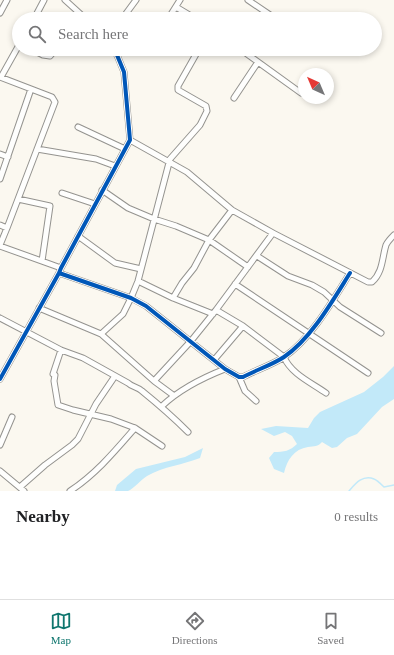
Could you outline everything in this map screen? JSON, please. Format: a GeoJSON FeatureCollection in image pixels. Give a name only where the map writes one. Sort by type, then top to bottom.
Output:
{"type":"FeatureCollection","features":[{"type":"Feature","properties":{"kind":"street"},"geometry":{"type":"LineString","coordinates":[[0,13],[7,0]]}},
{"type":"Feature","properties":{"kind":"street"},"geometry":{"type":"LineString","coordinates":[[38,12],[44,0]]}},
{"type":"Feature","properties":{"kind":"street"},"geometry":{"type":"LineString","coordinates":[[65,0],[78,12]]}},
{"type":"Feature","properties":{"kind":"street"},"geometry":{"type":"LineString","coordinates":[[127,12],[136,0]]}},
{"type":"Feature","properties":{"kind":"street"},"geometry":{"type":"LineString","coordinates":[[173,12],[180,0]]}},
{"type":"Feature","properties":{"kind":"street"},"geometry":{"type":"LineString","coordinates":[[248,0],[266,12]]}},
{"type":"Feature","properties":{"kind":"street"},"geometry":{"type":"LineString","coordinates":[[176,7],[184,12]]}},
{"type":"Feature","properties":{"kind":"street"},"geometry":{"type":"LineString","coordinates":[[13,56],[1,77],[52,97],[55,102],[0,246],[42,261],[60,270],[131,298],[154,311],[225,369],[239,377],[245,391],[256,401]]}},
{"type":"Feature","properties":{"kind":"street"},"geometry":{"type":"LineString","coordinates":[[0,379],[130,140],[124,72],[117,56]]}},
{"type":"Feature","properties":{"kind":"street"},"geometry":{"type":"LineString","coordinates":[[101,334],[123,314],[138,281],[170,163],[170,158],[200,126],[207,111],[206,106],[178,90],[178,86],[195,56]]}},
{"type":"Feature","properties":{"kind":"street"},"geometry":{"type":"LineString","coordinates":[[250,56],[298,91]]}},
{"type":"Feature","properties":{"kind":"street"},"geometry":{"type":"LineString","coordinates":[[234,98],[258,62]]}},
{"type":"Feature","properties":{"kind":"street"},"geometry":{"type":"LineString","coordinates":[[0,176],[31,89]]}},
{"type":"Feature","properties":{"kind":"street"},"geometry":{"type":"LineString","coordinates":[[78,127],[125,149]]}},
{"type":"Feature","properties":{"kind":"street"},"geometry":{"type":"LineString","coordinates":[[130,140],[187,172],[232,210],[368,282],[372,282],[379,273],[386,244],[394,235]]}},
{"type":"Feature","properties":{"kind":"street"},"geometry":{"type":"LineString","coordinates":[[37,149],[96,159],[115,166]]}},
{"type":"Feature","properties":{"kind":"street"},"geometry":{"type":"LineString","coordinates":[[0,154],[8,157]]}},
{"type":"Feature","properties":{"kind":"street"},"geometry":{"type":"LineString","coordinates":[[102,190],[128,208],[209,240],[248,267]]}},
{"type":"Feature","properties":{"kind":"street"},"geometry":{"type":"LineString","coordinates":[[62,193],[95,204]]}},
{"type":"Feature","properties":{"kind":"street"},"geometry":{"type":"LineString","coordinates":[[18,199],[50,206],[42,261]]}},
{"type":"Feature","properties":{"kind":"street"},"geometry":{"type":"LineString","coordinates":[[173,298],[182,283],[194,268],[209,240],[232,210]]}},
{"type":"Feature","properties":{"kind":"street"},"geometry":{"type":"LineString","coordinates":[[0,225],[8,228]]}},
{"type":"Feature","properties":{"kind":"street"},"geometry":{"type":"LineString","coordinates":[[154,381],[191,341],[215,312],[273,233]]}},
{"type":"Feature","properties":{"kind":"street"},"geometry":{"type":"LineString","coordinates":[[78,236],[115,263],[142,269]]}},
{"type":"Feature","properties":{"kind":"street"},"geometry":{"type":"LineString","coordinates":[[257,256],[288,276],[312,285],[324,292],[340,307],[382,333]]}},
{"type":"Feature","properties":{"kind":"street"},"geometry":{"type":"LineString","coordinates":[[239,377],[243,377],[284,357],[299,345],[309,334],[350,273]]}},
{"type":"Feature","properties":{"kind":"street"},"geometry":{"type":"LineString","coordinates":[[138,281],[173,298],[215,312],[242,326],[284,357],[286,363],[292,370],[326,393]]}},
{"type":"Feature","properties":{"kind":"street"},"geometry":{"type":"LineString","coordinates":[[235,284],[368,373]]}},
{"type":"Feature","properties":{"kind":"street"},"geometry":{"type":"LineString","coordinates":[[39,308],[101,334],[154,381],[173,395]]}},
{"type":"Feature","properties":{"kind":"street"},"geometry":{"type":"LineString","coordinates":[[0,318],[61,350],[83,358],[131,386],[140,389],[162,406],[188,432]]}},
{"type":"Feature","properties":{"kind":"street"},"geometry":{"type":"LineString","coordinates":[[214,360],[242,326]]}},
{"type":"Feature","properties":{"kind":"street"},"geometry":{"type":"LineString","coordinates":[[61,350],[53,374],[55,375],[58,405],[90,415],[111,419],[135,428],[162,446]]}},
{"type":"Feature","properties":{"kind":"street"},"geometry":{"type":"LineString","coordinates":[[162,406],[173,395],[209,375],[225,369]]}},
{"type":"Feature","properties":{"kind":"street"},"geometry":{"type":"LineString","coordinates":[[0,471],[22,489],[45,464],[78,439],[90,415],[114,376]]}},
{"type":"Feature","properties":{"kind":"street"},"geometry":{"type":"LineString","coordinates":[[0,445],[12,417]]}},
{"type":"Feature","properties":{"kind":"street"},"geometry":{"type":"LineString","coordinates":[[70,491],[86,480],[112,455],[135,428]]}},
{"type":"Feature","properties":{"kind":"water"},"geometry":{"type":"Polygon","coordinates":[[[394,366],[394,399],[382,407],[357,434],[347,438],[337,447],[332,448],[322,442],[317,446],[303,448],[292,456],[284,473],[274,469],[269,458],[274,452],[287,451],[297,444],[292,436],[285,432],[274,436],[261,429],[276,426],[308,428],[320,412],[364,392],[394,366]]]}},
{"type":"Feature","properties":{"kind":"water"},"geometry":{"type":"Polygon","coordinates":[[[203,448],[200,458],[153,473],[145,477],[128,491],[115,491],[117,485],[136,469],[185,457],[203,448]]]}},
{"type":"Feature","properties":{"kind":"waterway"},"geometry":{"type":"LineString","coordinates":[[349,491],[360,480],[366,478],[375,480],[384,487],[394,485]]}},
{"type":"Feature","properties":{"kind":"cycle path"},"geometry":{"type":"LineString","coordinates":[[0,379],[130,140],[124,72],[117,56]]}},
{"type":"Feature","properties":{"kind":"cycle path"},"geometry":{"type":"LineString","coordinates":[[59,273],[131,298],[146,306],[225,369],[239,377],[243,377],[274,363],[294,349],[321,318],[350,273]]}}]}
